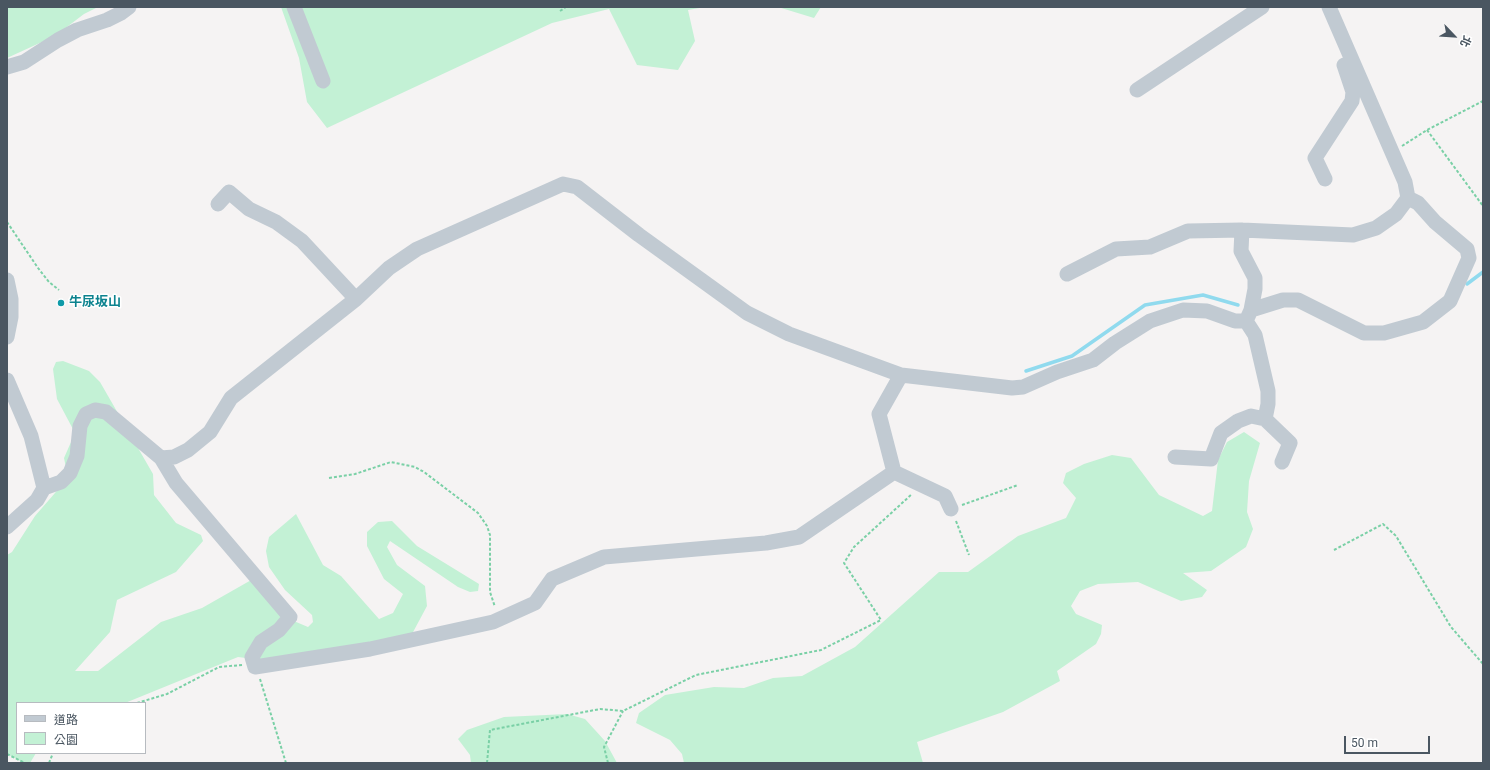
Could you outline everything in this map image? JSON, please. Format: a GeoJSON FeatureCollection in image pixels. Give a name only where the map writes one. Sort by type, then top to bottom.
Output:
{"type":"FeatureCollection","features":[{"type":"Feature","properties":{"kind":"street"},"geometry":{"type":"LineString","coordinates":[[7,67],[24,62],[70,33],[107,20],[121,13],[128,7]]}},
{"type":"Feature","properties":{"kind":"street"},"geometry":{"type":"LineString","coordinates":[[294,7],[323,81]]}},
{"type":"Feature","properties":{"kind":"street"},"geometry":{"type":"LineString","coordinates":[[1137,90],[1243,12],[1262,7]]}},
{"type":"Feature","properties":{"kind":"street"},"geometry":{"type":"LineString","coordinates":[[1067,274],[1116,249],[1150,247],[1188,231],[1242,230],[1353,235],[1376,228],[1396,214],[1408,198],[1405,182],[1329,7]]}},
{"type":"Feature","properties":{"kind":"street"},"geometry":{"type":"LineString","coordinates":[[1324,179],[1315,158],[1352,101],[1354,92],[1341,55],[1346,48]]}},
{"type":"Feature","properties":{"kind":"street"},"geometry":{"type":"LineString","coordinates":[[160,458],[174,456],[188,450],[210,432],[231,398],[356,298],[389,268],[417,249],[563,184],[577,187],[639,235],[747,313],[789,334],[901,375],[1012,388],[1023,387],[1057,372],[1093,360],[1115,343],[1150,321],[1183,310],[1207,311],[1235,321],[1283,300],[1298,300],[1364,333],[1384,333],[1423,322],[1450,301],[1468,258],[1467,248],[1435,222],[1418,203],[1408,198]]}},
{"type":"Feature","properties":{"kind":"street"},"geometry":{"type":"LineString","coordinates":[[218,204],[229,192],[249,209],[276,222],[302,241],[356,298]]}},
{"type":"Feature","properties":{"kind":"street"},"geometry":{"type":"LineString","coordinates":[[1242,230],[1241,251],[1255,278],[1255,289],[1248,315],[1255,335],[1268,391],[1268,404],[1265,419]]}},
{"type":"Feature","properties":{"kind":"street"},"geometry":{"type":"LineString","coordinates":[[7,280],[11,299],[11,317],[7,337]]}},
{"type":"Feature","properties":{"kind":"street"},"geometry":{"type":"LineString","coordinates":[[901,375],[879,414],[894,472],[920,486],[945,496],[951,509]]}},
{"type":"Feature","properties":{"kind":"street"},"geometry":{"type":"LineString","coordinates":[[7,380],[31,436],[44,488]]}},
{"type":"Feature","properties":{"kind":"street"},"geometry":{"type":"LineString","coordinates":[[7,527],[37,500],[44,488],[61,482],[70,473],[77,456],[80,426],[86,414],[95,410],[106,412],[160,458],[176,483],[290,617],[279,630],[261,642],[252,657],[255,667],[370,649],[493,622],[535,603],[552,579],[604,557],[766,543],[799,537],[894,472]]}},
{"type":"Feature","properties":{"kind":"street"},"geometry":{"type":"LineString","coordinates":[[1175,457],[1211,459],[1221,433],[1238,421],[1251,416],[1265,419],[1290,443],[1282,462]]}},
{"type":"Feature","properties":{"kind":"path"},"geometry":{"type":"LineString","coordinates":[[560,11],[566,7]]}},
{"type":"Feature","properties":{"kind":"path"},"geometry":{"type":"LineString","coordinates":[[1392,153],[1427,130],[1483,101]]}},
{"type":"Feature","properties":{"kind":"path"},"geometry":{"type":"LineString","coordinates":[[1427,130],[1483,206]]}},
{"type":"Feature","properties":{"kind":"path"},"geometry":{"type":"LineString","coordinates":[[7,222],[38,268],[49,282],[59,290]]}},
{"type":"Feature","properties":{"kind":"path"},"geometry":{"type":"LineString","coordinates":[[329,478],[355,474],[390,462],[415,467],[424,472],[478,513],[487,526],[490,534],[490,592],[500,619]]}},
{"type":"Feature","properties":{"kind":"path"},"geometry":{"type":"LineString","coordinates":[[969,555],[951,509],[1018,484]]}},
{"type":"Feature","properties":{"kind":"path"},"geometry":{"type":"LineString","coordinates":[[487,763],[490,730],[600,709],[623,711],[696,674],[821,650],[881,620],[844,563],[854,547],[920,486]]}},
{"type":"Feature","properties":{"kind":"path"},"geometry":{"type":"LineString","coordinates":[[1334,550],[1383,524],[1396,536],[1451,627],[1483,664]]}},
{"type":"Feature","properties":{"kind":"path"},"geometry":{"type":"LineString","coordinates":[[140,702],[167,694],[219,667],[238,665],[255,667],[261,681],[286,763]]}},
{"type":"Feature","properties":{"kind":"path"},"geometry":{"type":"LineString","coordinates":[[608,763],[604,747],[623,711]]}},
{"type":"Feature","properties":{"kind":"path"},"geometry":{"type":"LineString","coordinates":[[7,754],[25,763]]}},
{"type":"Feature","properties":{"kind":"green space"},"geometry":{"type":"Polygon","coordinates":[[[7,7],[98,7],[84,14],[55,36],[7,58],[7,7]]]}},
{"type":"Feature","properties":{"kind":"green space"},"geometry":{"type":"Polygon","coordinates":[[[281,7],[705,7],[688,10],[695,41],[678,70],[637,65],[609,9],[552,23],[327,128],[307,102],[299,58],[281,7]]]}},
{"type":"Feature","properties":{"kind":"green space"},"geometry":{"type":"Polygon","coordinates":[[[778,7],[821,7],[814,18],[778,7]]]}},
{"type":"Feature","properties":{"kind":"green space"},"geometry":{"type":"Polygon","coordinates":[[[63,361],[89,371],[100,382],[153,474],[154,495],[176,523],[201,535],[203,541],[176,572],[117,600],[110,632],[75,671],[98,671],[161,622],[202,608],[253,579],[282,616],[308,627],[313,622],[312,615],[285,590],[269,567],[266,551],[269,537],[296,514],[323,565],[341,576],[379,619],[393,613],[403,594],[384,579],[367,546],[367,532],[378,522],[392,521],[417,546],[479,584],[478,591],[470,592],[458,587],[390,541],[387,547],[397,565],[425,586],[427,606],[412,634],[278,662],[238,657],[127,702],[16,702],[16,754],[35,754],[30,763],[24,763],[7,754],[7,555],[12,552],[35,516],[68,478],[64,458],[75,433],[57,399],[53,369],[56,362],[63,361]]]}},
{"type":"Feature","properties":{"kind":"green space"},"geometry":{"type":"Polygon","coordinates":[[[1244,432],[1260,443],[1249,481],[1247,512],[1253,529],[1246,547],[1211,571],[1183,573],[1207,590],[1202,597],[1181,601],[1138,582],[1098,584],[1080,591],[1071,606],[1076,614],[1102,625],[1101,634],[1096,644],[1057,671],[1060,681],[1003,712],[917,742],[923,763],[684,763],[682,754],[670,740],[636,723],[639,713],[665,695],[714,687],[744,688],[773,678],[802,676],[855,647],[939,572],[968,572],[1018,536],[1066,518],[1076,498],[1063,483],[1066,473],[1084,464],[1112,455],[1131,458],[1159,495],[1203,516],[1212,511],[1218,460],[1227,442],[1244,432]]]}},
{"type":"Feature","properties":{"kind":"green space"},"geometry":{"type":"Polygon","coordinates":[[[567,714],[585,719],[605,741],[617,763],[471,763],[470,755],[458,739],[467,730],[504,717],[567,714]]]}},
{"type":"Feature","properties":{"kind":"waterway"},"geometry":{"type":"LineString","coordinates":[[1467,284],[1483,272]]}},
{"type":"Feature","properties":{"kind":"waterway"},"geometry":{"type":"LineString","coordinates":[[1026,371],[1072,356],[1145,305],[1203,295],[1238,305]]}},
{"type":"Feature","properties":{"kind":"place","name":"牛尿坂山"},"geometry":{"type":"Point","coordinates":[61,303]}}]}
